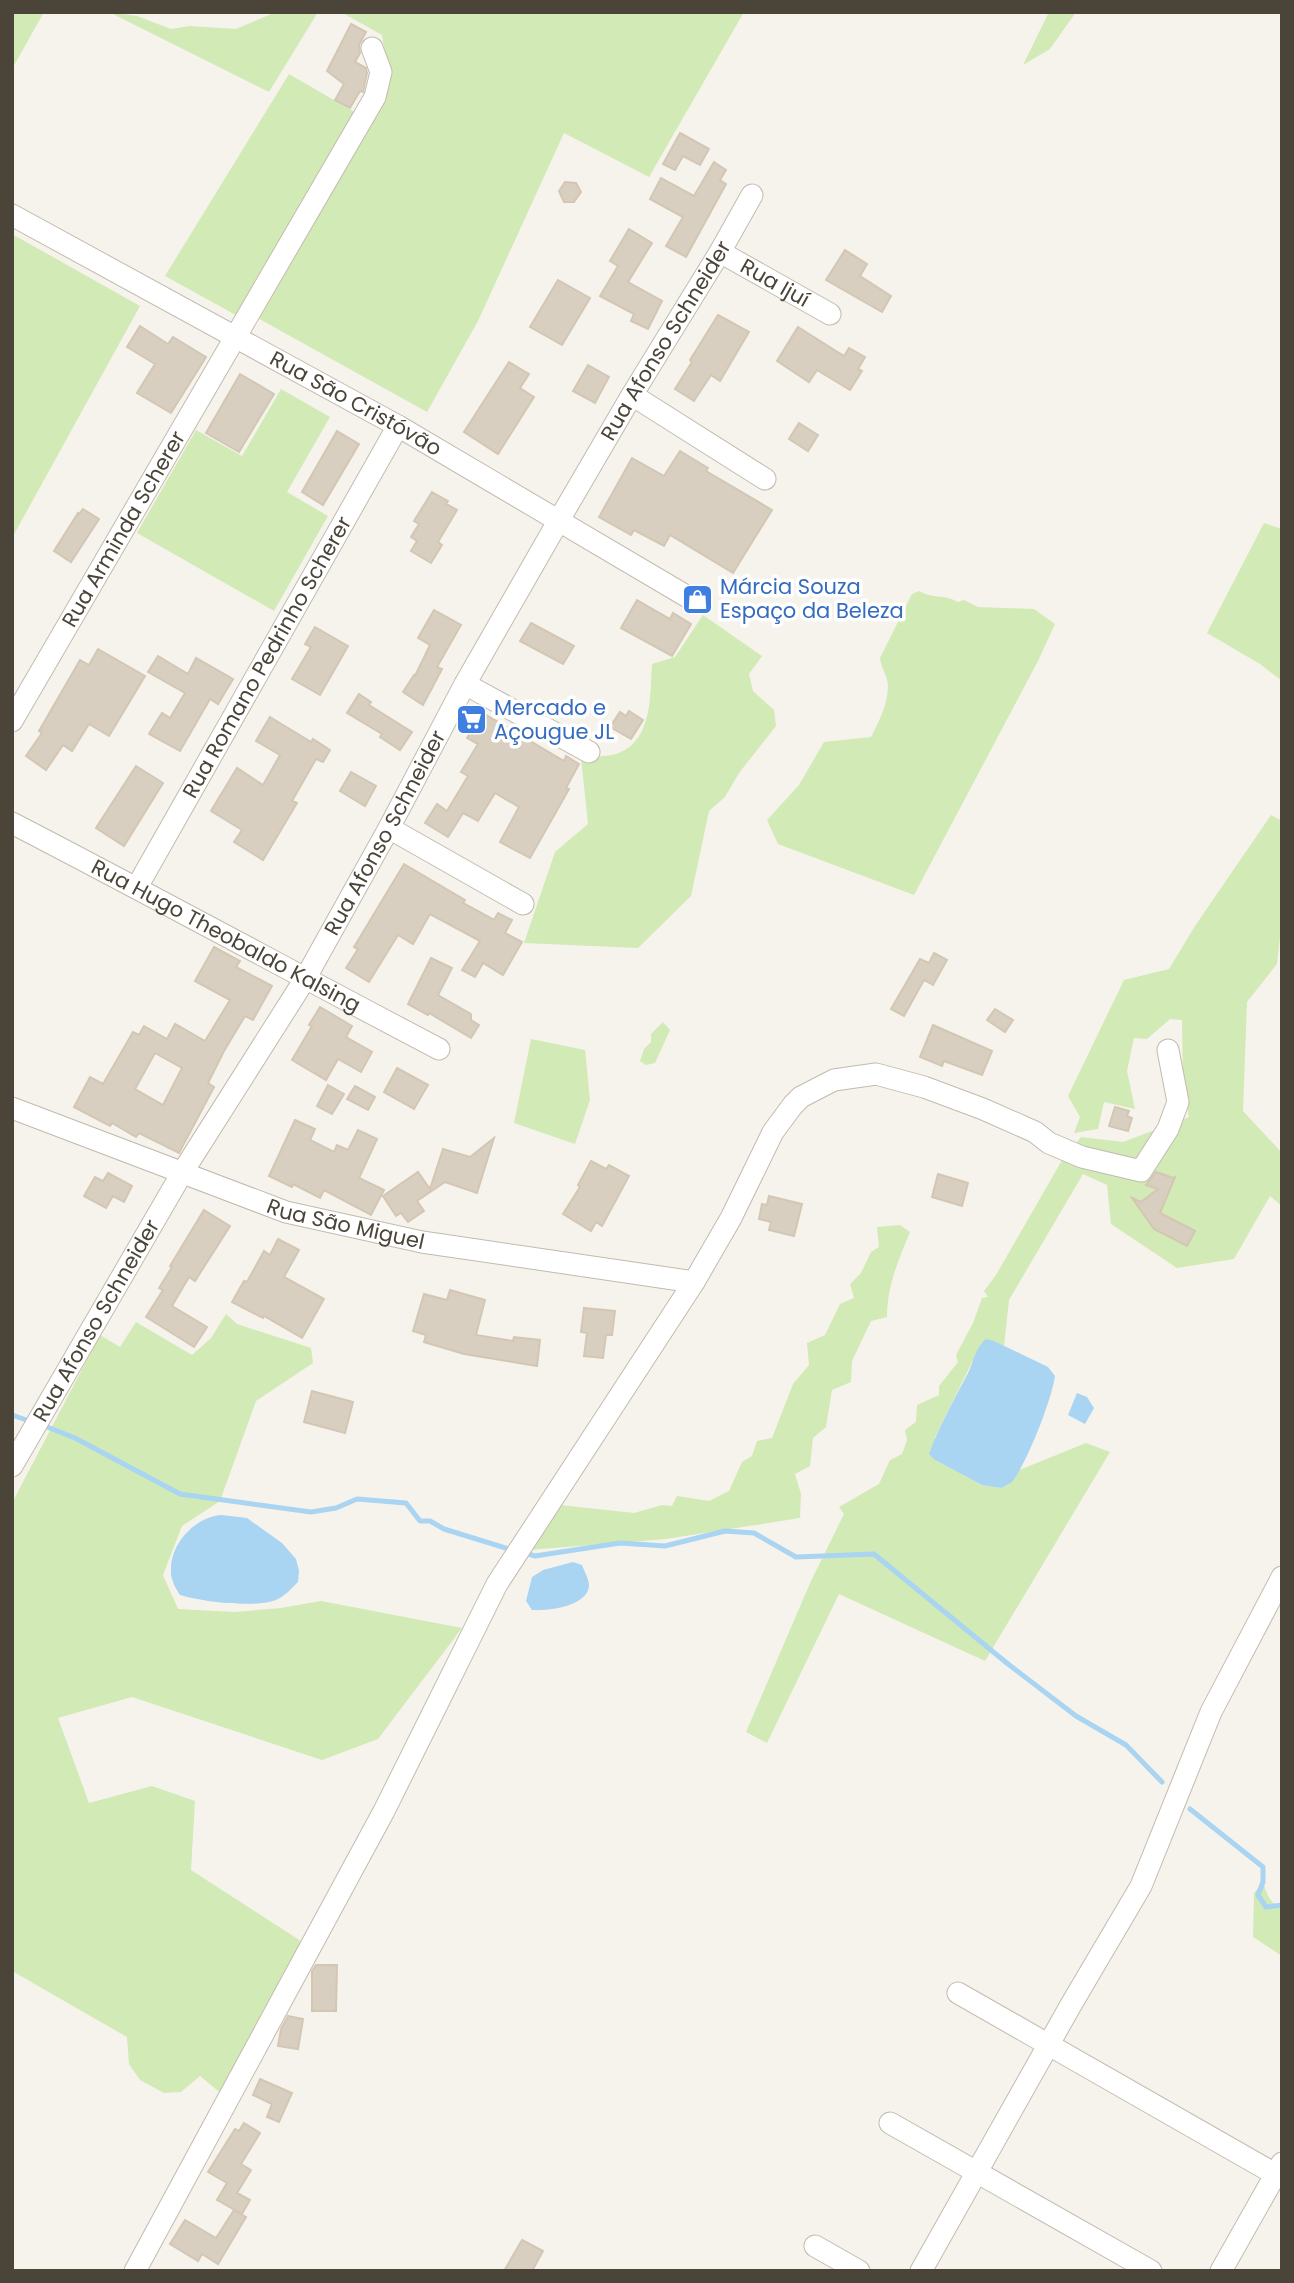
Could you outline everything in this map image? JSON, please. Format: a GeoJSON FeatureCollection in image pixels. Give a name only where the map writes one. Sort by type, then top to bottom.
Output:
{"type":"FeatureCollection","features":[{"type":"Feature","properties":{"kind":"street","name":"Rua Arminda Scherer"},"geometry":{"type":"LineString","coordinates":[[12,721],[375,97],[381,72],[372,48]]}},
{"type":"Feature","properties":{"kind":"street","name":"Rua Afonso Schneider"},"geometry":{"type":"LineString","coordinates":[[12,1466],[182,1173],[305,979],[465,684],[632,395],[752,195]]}},
{"type":"Feature","properties":{"kind":"street","name":"Rua São Cristóvão"},"geometry":{"type":"LineString","coordinates":[[12,215],[398,426],[693,600]]}},
{"type":"Feature","properties":{"kind":"street","name":"Rua Ijuí"},"geometry":{"type":"LineString","coordinates":[[720,252],[830,314]]}},
{"type":"Feature","properties":{"kind":"street"},"geometry":{"type":"LineString","coordinates":[[632,395],[765,479]]}},
{"type":"Feature","properties":{"kind":"street","name":"Rua Romano Pedrinho Scherer"},"geometry":{"type":"LineString","coordinates":[[136,887],[398,426]]}},
{"type":"Feature","properties":{"kind":"street"},"geometry":{"type":"LineString","coordinates":[[465,684],[589,752]]}},
{"type":"Feature","properties":{"kind":"street","name":"Rua Hugo Theobaldo Kalsing"},"geometry":{"type":"LineString","coordinates":[[12,823],[439,1049]]}},
{"type":"Feature","properties":{"kind":"street"},"geometry":{"type":"LineString","coordinates":[[389,828],[523,904]]}},
{"type":"Feature","properties":{"kind":"street"},"geometry":{"type":"LineString","coordinates":[[135,2271],[384,1811],[497,1584],[694,1282],[731,1218],[773,1132],[801,1097],[834,1080],[877,1074],[925,1087],[994,1114],[1082,1157],[1141,1171],[1168,1129],[1178,1102],[1167,1050]]}},
{"type":"Feature","properties":{"kind":"street","name":"Rua São Miguel"},"geometry":{"type":"LineString","coordinates":[[12,1108],[286,1212],[422,1241],[694,1282]]}},
{"type":"Feature","properties":{"kind":"street"},"geometry":{"type":"LineString","coordinates":[[922,2271],[1141,1886],[1212,1712],[1282,1577]]}},
{"type":"Feature","properties":{"kind":"street"},"geometry":{"type":"LineString","coordinates":[[958,1993],[1280,2172],[1221,2271]]}},
{"type":"Feature","properties":{"kind":"street"},"geometry":{"type":"LineString","coordinates":[[890,2123],[1151,2271]]}},
{"type":"Feature","properties":{"kind":"street"},"geometry":{"type":"LineString","coordinates":[[815,2246],[859,2271]]}},
{"type":"Feature","properties":{"kind":"green space"},"geometry":{"type":"Polygon","coordinates":[[[12,12],[44,12],[12,69],[12,12]]]}},
{"type":"Feature","properties":{"kind":"green space"},"geometry":{"type":"Polygon","coordinates":[[[109,12],[137,16],[171,29],[190,26],[236,29],[276,12],[318,12],[269,92],[109,12]]]}},
{"type":"Feature","properties":{"kind":"green space"},"geometry":{"type":"Polygon","coordinates":[[[341,12],[744,12],[649,177],[564,133],[478,321],[427,412],[254,316],[389,78],[382,35],[341,12]]]}},
{"type":"Feature","properties":{"kind":"green space"},"geometry":{"type":"Polygon","coordinates":[[[1049,12],[1076,12],[1050,49],[1023,65],[1049,12]]]}},
{"type":"Feature","properties":{"kind":"green space"},"geometry":{"type":"Polygon","coordinates":[[[289,74],[358,114],[243,319],[165,276],[289,74]]]}},
{"type":"Feature","properties":{"kind":"green space"},"geometry":{"type":"Polygon","coordinates":[[[12,234],[140,306],[12,538],[12,234]]]}},
{"type":"Feature","properties":{"kind":"green space"},"geometry":{"type":"Polygon","coordinates":[[[281,389],[330,417],[287,492],[328,516],[274,611],[137,533],[196,430],[242,456],[281,389]]]}},
{"type":"Feature","properties":{"kind":"green space"},"geometry":{"type":"Polygon","coordinates":[[[1264,523],[1282,529],[1282,681],[1260,664],[1207,633],[1264,523]]]}},
{"type":"Feature","properties":{"kind":"green space"},"geometry":{"type":"Polygon","coordinates":[[[919,591],[958,602],[964,600],[978,607],[1034,609],[1055,624],[914,895],[778,844],[767,820],[799,785],[824,742],[871,737],[883,712],[888,692],[880,658],[912,594],[919,591]]]}},
{"type":"Feature","properties":{"kind":"green space"},"geometry":{"type":"Polygon","coordinates":[[[703,615],[762,656],[749,674],[753,691],[774,710],[776,726],[739,773],[725,797],[709,811],[691,896],[638,948],[524,943],[555,852],[588,824],[581,758],[619,753],[638,737],[648,715],[652,664],[675,657],[703,615]]]}},
{"type":"Feature","properties":{"kind":"green space"},"geometry":{"type":"Polygon","coordinates":[[[1271,815],[1282,821],[1282,918],[1277,964],[1247,1002],[1243,1111],[1282,1153],[1282,1206],[1270,1196],[1234,1259],[1177,1268],[1111,1224],[1107,1185],[1083,1174],[1009,1300],[1004,1346],[994,1341],[981,1344],[935,1437],[935,1460],[982,1485],[1001,1488],[1010,1483],[1017,1471],[1086,1443],[1110,1452],[985,1661],[839,1594],[767,1743],[746,1732],[811,1581],[844,1514],[839,1507],[879,1484],[890,1460],[902,1454],[907,1440],[905,1430],[916,1422],[917,1405],[939,1395],[939,1386],[958,1362],[956,1355],[973,1323],[982,1298],[988,1297],[984,1291],[996,1275],[1061,1162],[1081,1137],[1123,1142],[1189,1117],[1183,1086],[1182,1020],[1170,1019],[1147,1039],[1134,1038],[1127,1071],[1135,1109],[1104,1102],[1098,1129],[1074,1133],[1080,1117],[1068,1096],[1124,980],[1169,969],[1271,815]]]}},
{"type":"Feature","properties":{"kind":"green space"},"geometry":{"type":"Polygon","coordinates":[[[663,1022],[670,1030],[655,1063],[646,1065],[640,1061],[644,1049],[651,1042],[651,1034],[663,1022]]]}},
{"type":"Feature","properties":{"kind":"green space"},"geometry":{"type":"Polygon","coordinates":[[[531,1039],[585,1050],[590,1100],[575,1144],[514,1123],[531,1039]]]}},
{"type":"Feature","properties":{"kind":"green space"},"geometry":{"type":"Polygon","coordinates":[[[900,1225],[910,1232],[891,1284],[887,1317],[871,1321],[852,1361],[851,1382],[832,1390],[826,1427],[813,1438],[810,1466],[795,1474],[801,1494],[800,1518],[666,1539],[528,1550],[560,1505],[634,1513],[662,1505],[672,1506],[677,1496],[709,1501],[729,1491],[742,1462],[752,1456],[757,1441],[772,1438],[793,1384],[809,1365],[807,1343],[825,1335],[840,1304],[854,1298],[850,1284],[861,1273],[871,1252],[879,1247],[877,1227],[900,1225]]]}},
{"type":"Feature","properties":{"kind":"green space"},"geometry":{"type":"Polygon","coordinates":[[[226,1314],[237,1324],[311,1348],[313,1363],[256,1401],[220,1501],[182,1526],[163,1575],[178,1609],[235,1612],[321,1601],[462,1628],[378,1739],[322,1760],[132,1697],[58,1718],[89,1803],[152,1786],[195,1801],[191,1870],[304,1943],[223,2095],[200,2076],[181,2092],[164,2093],[140,2080],[129,2064],[127,2037],[12,1971],[12,1636],[15,1632],[12,1630],[12,1503],[100,1335],[120,1347],[136,1322],[192,1355],[211,1338],[226,1314]]]}},
{"type":"Feature","properties":{"kind":"green space"},"geometry":{"type":"Polygon","coordinates":[[[1263,1882],[1270,1898],[1282,1909],[1282,1956],[1253,1937],[1254,1893],[1263,1882]]]}},
{"type":"Feature","properties":{"kind":"water"},"geometry":{"type":"Polygon","coordinates":[[[986,1339],[1048,1367],[1055,1376],[1031,1448],[1011,1483],[1001,1488],[982,1485],[935,1460],[929,1454],[977,1351],[986,1339]]]}},
{"type":"Feature","properties":{"kind":"water"},"geometry":{"type":"Polygon","coordinates":[[[1077,1393],[1087,1397],[1094,1408],[1085,1424],[1068,1415],[1077,1393]]]}},
{"type":"Feature","properties":{"kind":"water"},"geometry":{"type":"Polygon","coordinates":[[[213,1516],[247,1518],[282,1543],[296,1559],[298,1582],[285,1595],[267,1602],[242,1604],[180,1595],[171,1573],[175,1549],[195,1525],[213,1516]]]}},
{"type":"Feature","properties":{"kind":"water"},"geometry":{"type":"Polygon","coordinates":[[[573,1562],[582,1565],[589,1583],[587,1593],[581,1599],[565,1606],[532,1610],[526,1601],[532,1577],[543,1570],[573,1562]]]}},
{"type":"Feature","properties":{"kind":"building"},"geometry":{"type":"Polygon","coordinates":[[[351,24],[366,32],[355,62],[366,68],[367,73],[363,92],[360,91],[350,108],[335,100],[344,84],[327,71],[351,24]]]}},
{"type":"Feature","properties":{"kind":"building"},"geometry":{"type":"Polygon","coordinates":[[[680,133],[709,149],[700,165],[683,156],[675,170],[663,164],[680,133]]]}},
{"type":"Feature","properties":{"kind":"building"},"geometry":{"type":"Polygon","coordinates":[[[714,162],[726,170],[720,180],[726,184],[686,257],[666,246],[683,217],[650,199],[661,178],[694,196],[714,162]]]}},
{"type":"Feature","properties":{"kind":"building"},"geometry":{"type":"Polygon","coordinates":[[[565,182],[576,183],[581,192],[574,202],[564,202],[559,191],[565,182]]]}},
{"type":"Feature","properties":{"kind":"building"},"geometry":{"type":"Polygon","coordinates":[[[629,229],[652,243],[628,282],[662,301],[648,329],[631,321],[634,314],[600,296],[618,266],[610,261],[629,229]]]}},
{"type":"Feature","properties":{"kind":"building"},"geometry":{"type":"Polygon","coordinates":[[[845,250],[867,264],[860,276],[891,296],[882,312],[826,280],[845,250]]]}},
{"type":"Feature","properties":{"kind":"building"},"geometry":{"type":"Polygon","coordinates":[[[558,280],[590,298],[562,345],[530,327],[558,280]]]}},
{"type":"Feature","properties":{"kind":"building"},"geometry":{"type":"Polygon","coordinates":[[[718,315],[749,332],[720,381],[711,375],[694,401],[675,389],[718,315]]]}},
{"type":"Feature","properties":{"kind":"building"},"geometry":{"type":"Polygon","coordinates":[[[140,326],[168,344],[173,337],[206,357],[171,413],[137,393],[155,364],[127,347],[140,326]]]}},
{"type":"Feature","properties":{"kind":"building"},"geometry":{"type":"Polygon","coordinates":[[[798,327],[844,356],[849,348],[865,357],[858,369],[862,371],[850,390],[817,370],[809,382],[777,361],[798,327]]]}},
{"type":"Feature","properties":{"kind":"building"},"geometry":{"type":"Polygon","coordinates":[[[509,362],[529,374],[520,388],[534,397],[498,454],[464,432],[509,362]]]}},
{"type":"Feature","properties":{"kind":"building"},"geometry":{"type":"Polygon","coordinates":[[[588,365],[609,377],[595,403],[573,391],[588,365]]]}},
{"type":"Feature","properties":{"kind":"building"},"geometry":{"type":"Polygon","coordinates":[[[240,374],[274,394],[239,452],[206,433],[240,374]]]}},
{"type":"Feature","properties":{"kind":"building"},"geometry":{"type":"Polygon","coordinates":[[[799,423],[818,435],[808,451],[789,439],[799,423]]]}},
{"type":"Feature","properties":{"kind":"building"},"geometry":{"type":"Polygon","coordinates":[[[337,431],[359,444],[323,505],[302,492],[337,431]]]}},
{"type":"Feature","properties":{"kind":"building"},"geometry":{"type":"Polygon","coordinates":[[[680,451],[708,468],[706,471],[772,510],[733,573],[670,535],[664,546],[634,530],[631,535],[599,517],[632,458],[664,476],[680,451]]]}},
{"type":"Feature","properties":{"kind":"building"},"geometry":{"type":"Polygon","coordinates":[[[432,492],[457,510],[438,542],[442,545],[431,563],[411,551],[417,541],[411,537],[419,524],[414,521],[432,492]]]}},
{"type":"Feature","properties":{"kind":"building"},"geometry":{"type":"Polygon","coordinates":[[[83,509],[99,519],[71,562],[54,551],[83,509]]]}},
{"type":"Feature","properties":{"kind":"building"},"geometry":{"type":"Polygon","coordinates":[[[637,600],[670,619],[673,613],[691,624],[672,656],[621,628],[637,600]]]}},
{"type":"Feature","properties":{"kind":"building"},"geometry":{"type":"Polygon","coordinates":[[[434,610],[461,625],[437,667],[442,669],[423,705],[403,692],[415,676],[430,645],[418,638],[434,610]]]}},
{"type":"Feature","properties":{"kind":"building"},"geometry":{"type":"Polygon","coordinates":[[[531,623],[574,646],[563,664],[520,641],[531,623]]]}},
{"type":"Feature","properties":{"kind":"building"},"geometry":{"type":"Polygon","coordinates":[[[315,627],[348,646],[320,695],[292,679],[311,647],[305,644],[315,627]]]}},
{"type":"Feature","properties":{"kind":"building"},"geometry":{"type":"Polygon","coordinates":[[[98,649],[145,676],[109,736],[89,724],[72,751],[63,745],[46,770],[26,756],[42,733],[39,731],[80,660],[89,665],[98,649]]]}},
{"type":"Feature","properties":{"kind":"building"},"geometry":{"type":"Polygon","coordinates":[[[158,656],[188,674],[196,658],[233,679],[218,704],[210,699],[180,751],[149,734],[162,713],[170,718],[185,693],[148,672],[158,656]]]}},
{"type":"Feature","properties":{"kind":"building"},"geometry":{"type":"Polygon","coordinates":[[[359,694],[371,702],[369,705],[412,732],[400,750],[380,737],[382,734],[347,713],[359,694]]]}},
{"type":"Feature","properties":{"kind":"building"},"geometry":{"type":"Polygon","coordinates":[[[629,711],[643,720],[631,739],[610,727],[620,712],[626,716],[629,711]]]}},
{"type":"Feature","properties":{"kind":"building"},"geometry":{"type":"Polygon","coordinates":[[[483,713],[564,761],[566,756],[579,764],[566,788],[569,789],[530,858],[500,842],[519,807],[495,793],[478,821],[463,813],[448,837],[425,823],[437,804],[447,811],[468,776],[461,772],[478,744],[467,738],[483,713]]]}},
{"type":"Feature","properties":{"kind":"building"},"geometry":{"type":"Polygon","coordinates":[[[270,717],[311,742],[313,739],[330,750],[323,762],[316,759],[292,801],[297,803],[263,860],[234,842],[242,830],[211,811],[237,768],[263,785],[280,755],[256,741],[270,717]]]}},
{"type":"Feature","properties":{"kind":"building"},"geometry":{"type":"Polygon","coordinates":[[[136,766],[163,783],[124,846],[96,828],[136,766]]]}},
{"type":"Feature","properties":{"kind":"building"},"geometry":{"type":"Polygon","coordinates":[[[351,772],[376,786],[365,806],[340,791],[351,772]]]}},
{"type":"Feature","properties":{"kind":"building"},"geometry":{"type":"Polygon","coordinates":[[[404,864],[494,920],[498,913],[512,920],[505,933],[522,942],[503,975],[483,963],[475,977],[462,970],[480,941],[430,914],[413,944],[398,935],[369,982],[346,968],[358,949],[354,947],[404,864]]]}},
{"type":"Feature","properties":{"kind":"building"},"geometry":{"type":"Polygon","coordinates":[[[214,947],[240,961],[236,967],[272,986],[253,1020],[245,1016],[224,1051],[208,1083],[214,1087],[179,1153],[139,1133],[136,1137],[112,1123],[110,1126],[74,1107],[90,1077],[103,1084],[133,1032],[139,1035],[144,1026],[167,1039],[175,1024],[205,1041],[230,1000],[195,981],[214,947]],[[155,1053],[135,1089],[163,1105],[182,1068],[155,1053]]]}},
{"type":"Feature","properties":{"kind":"building"},"geometry":{"type":"Polygon","coordinates":[[[934,953],[947,960],[933,985],[924,980],[904,1016],[891,1009],[920,959],[929,963],[934,953]]]}},
{"type":"Feature","properties":{"kind":"building"},"geometry":{"type":"Polygon","coordinates":[[[431,958],[452,968],[438,995],[471,1014],[471,1020],[479,1025],[471,1038],[408,1004],[431,958]]]}},
{"type":"Feature","properties":{"kind":"building"},"geometry":{"type":"Polygon","coordinates":[[[320,1007],[352,1026],[346,1037],[372,1052],[361,1072],[338,1059],[326,1080],[292,1060],[320,1007]]]}},
{"type":"Feature","properties":{"kind":"building"},"geometry":{"type":"Polygon","coordinates":[[[995,1009],[1013,1020],[1005,1032],[987,1020],[995,1009]]]}},
{"type":"Feature","properties":{"kind":"building"},"geometry":{"type":"Polygon","coordinates":[[[933,1025],[992,1051],[982,1075],[944,1061],[942,1066],[920,1057],[933,1025]]]}},
{"type":"Feature","properties":{"kind":"building"},"geometry":{"type":"Polygon","coordinates":[[[397,1068],[428,1085],[414,1109],[384,1092],[397,1068]]]}},
{"type":"Feature","properties":{"kind":"building"},"geometry":{"type":"Polygon","coordinates":[[[328,1085],[344,1094],[332,1114],[317,1106],[328,1085]]]}},
{"type":"Feature","properties":{"kind":"building"},"geometry":{"type":"Polygon","coordinates":[[[355,1086],[375,1097],[368,1110],[347,1099],[355,1086]]]}},
{"type":"Feature","properties":{"kind":"building"},"geometry":{"type":"Polygon","coordinates":[[[1115,1107],[1129,1111],[1127,1116],[1132,1118],[1128,1131],[1109,1126],[1115,1107]]]}},
{"type":"Feature","properties":{"kind":"building"},"geometry":{"type":"Polygon","coordinates":[[[295,1120],[315,1129],[310,1140],[334,1152],[337,1145],[348,1150],[358,1130],[377,1139],[359,1178],[384,1190],[371,1215],[324,1190],[320,1198],[293,1184],[292,1187],[269,1176],[295,1120]]]}},
{"type":"Feature","properties":{"kind":"building"},"geometry":{"type":"Polygon","coordinates":[[[494,1138],[477,1193],[445,1182],[417,1201],[424,1211],[408,1222],[401,1213],[396,1216],[383,1196],[418,1172],[430,1189],[443,1149],[470,1157],[494,1138]]]}},
{"type":"Feature","properties":{"kind":"building"},"geometry":{"type":"Polygon","coordinates":[[[591,1161],[606,1169],[609,1165],[629,1176],[602,1226],[596,1222],[591,1231],[563,1214],[580,1187],[578,1185],[591,1161]]]}},
{"type":"Feature","properties":{"kind":"building"},"geometry":{"type":"Polygon","coordinates":[[[1156,1172],[1175,1177],[1160,1213],[1195,1231],[1187,1246],[1154,1229],[1132,1198],[1141,1202],[1158,1189],[1146,1185],[1156,1172]]]}},
{"type":"Feature","properties":{"kind":"building"},"geometry":{"type":"Polygon","coordinates":[[[108,1173],[132,1186],[124,1202],[113,1196],[106,1208],[84,1196],[95,1177],[103,1181],[108,1173]]]}},
{"type":"Feature","properties":{"kind":"building"},"geometry":{"type":"Polygon","coordinates":[[[938,1174],[968,1183],[962,1206],[932,1197],[938,1174]]]}},
{"type":"Feature","properties":{"kind":"building"},"geometry":{"type":"Polygon","coordinates":[[[769,1196],[802,1204],[794,1236],[769,1230],[771,1222],[759,1219],[762,1204],[767,1205],[769,1196]]]}},
{"type":"Feature","properties":{"kind":"building"},"geometry":{"type":"Polygon","coordinates":[[[204,1210],[230,1226],[195,1281],[189,1277],[172,1306],[207,1327],[194,1347],[146,1317],[163,1290],[159,1288],[172,1267],[170,1266],[204,1210]]]}},
{"type":"Feature","properties":{"kind":"building"},"geometry":{"type":"Polygon","coordinates":[[[278,1239],[299,1250],[284,1277],[324,1299],[302,1338],[264,1316],[263,1318],[232,1302],[264,1251],[270,1255],[278,1239]]]}},
{"type":"Feature","properties":{"kind":"building"},"geometry":{"type":"Polygon","coordinates":[[[450,1290],[485,1300],[476,1335],[513,1341],[514,1337],[540,1340],[537,1366],[464,1354],[424,1342],[426,1335],[413,1331],[424,1294],[447,1300],[450,1290]]]}},
{"type":"Feature","properties":{"kind":"building"},"geometry":{"type":"Polygon","coordinates":[[[584,1308],[615,1311],[612,1335],[606,1335],[603,1358],[584,1356],[587,1333],[581,1332],[584,1308]]]}},
{"type":"Feature","properties":{"kind":"building"},"geometry":{"type":"Polygon","coordinates":[[[312,1391],[353,1402],[345,1433],[304,1422],[312,1391]]]}},
{"type":"Feature","properties":{"kind":"building"},"geometry":{"type":"Polygon","coordinates":[[[316,1965],[337,1965],[336,2011],[312,2011],[312,1971],[316,1965]]]}},
{"type":"Feature","properties":{"kind":"building"},"geometry":{"type":"Polygon","coordinates":[[[288,2016],[303,2019],[298,2049],[278,2046],[281,2029],[288,2016]]]}},
{"type":"Feature","properties":{"kind":"building"},"geometry":{"type":"Polygon","coordinates":[[[260,2079],[292,2093],[279,2122],[267,2117],[272,2104],[253,2095],[260,2079]]]}},
{"type":"Feature","properties":{"kind":"building"},"geometry":{"type":"Polygon","coordinates":[[[244,2123],[260,2133],[241,2164],[251,2170],[237,2193],[250,2200],[242,2214],[217,2200],[227,2183],[208,2172],[235,2129],[239,2131],[244,2123]]]}},
{"type":"Feature","properties":{"kind":"building"},"geometry":{"type":"Polygon","coordinates":[[[234,2210],[246,2217],[218,2264],[202,2254],[198,2261],[170,2244],[185,2220],[216,2238],[234,2210]]]}},
{"type":"Feature","properties":{"kind":"building"},"geometry":{"type":"Polygon","coordinates":[[[522,2240],[543,2251],[532,2271],[504,2271],[522,2240]]]}},
{"type":"Feature","properties":{"kind":"waterway"},"geometry":{"type":"LineString","coordinates":[[12,1415],[32,1422]]}},
{"type":"Feature","properties":{"kind":"waterway"},"geometry":{"type":"LineString","coordinates":[[42,1425],[75,1438],[180,1494],[311,1512],[336,1508],[357,1499],[406,1503],[420,1521],[430,1521],[444,1529],[512,1550]]}},
{"type":"Feature","properties":{"kind":"waterway"},"geometry":{"type":"LineString","coordinates":[[525,1553],[535,1556],[620,1543],[665,1546],[725,1531],[754,1533],[796,1557],[874,1554],[1076,1716],[1126,1745],[1162,1782]]}},
{"type":"Feature","properties":{"kind":"waterway"},"geometry":{"type":"LineString","coordinates":[[1190,1809],[1263,1867],[1263,1882],[1258,1895],[1266,1907],[1282,1905]]}},
{"type":"Feature","properties":{"kind":"place","name":"Márcia Souza Espaço da Beleza"},"geometry":{"type":"Point","coordinates":[697,599]}},
{"type":"Feature","properties":{"kind":"place","name":"Mercado e Açougue JL"},"geometry":{"type":"Point","coordinates":[471,720]}}]}
